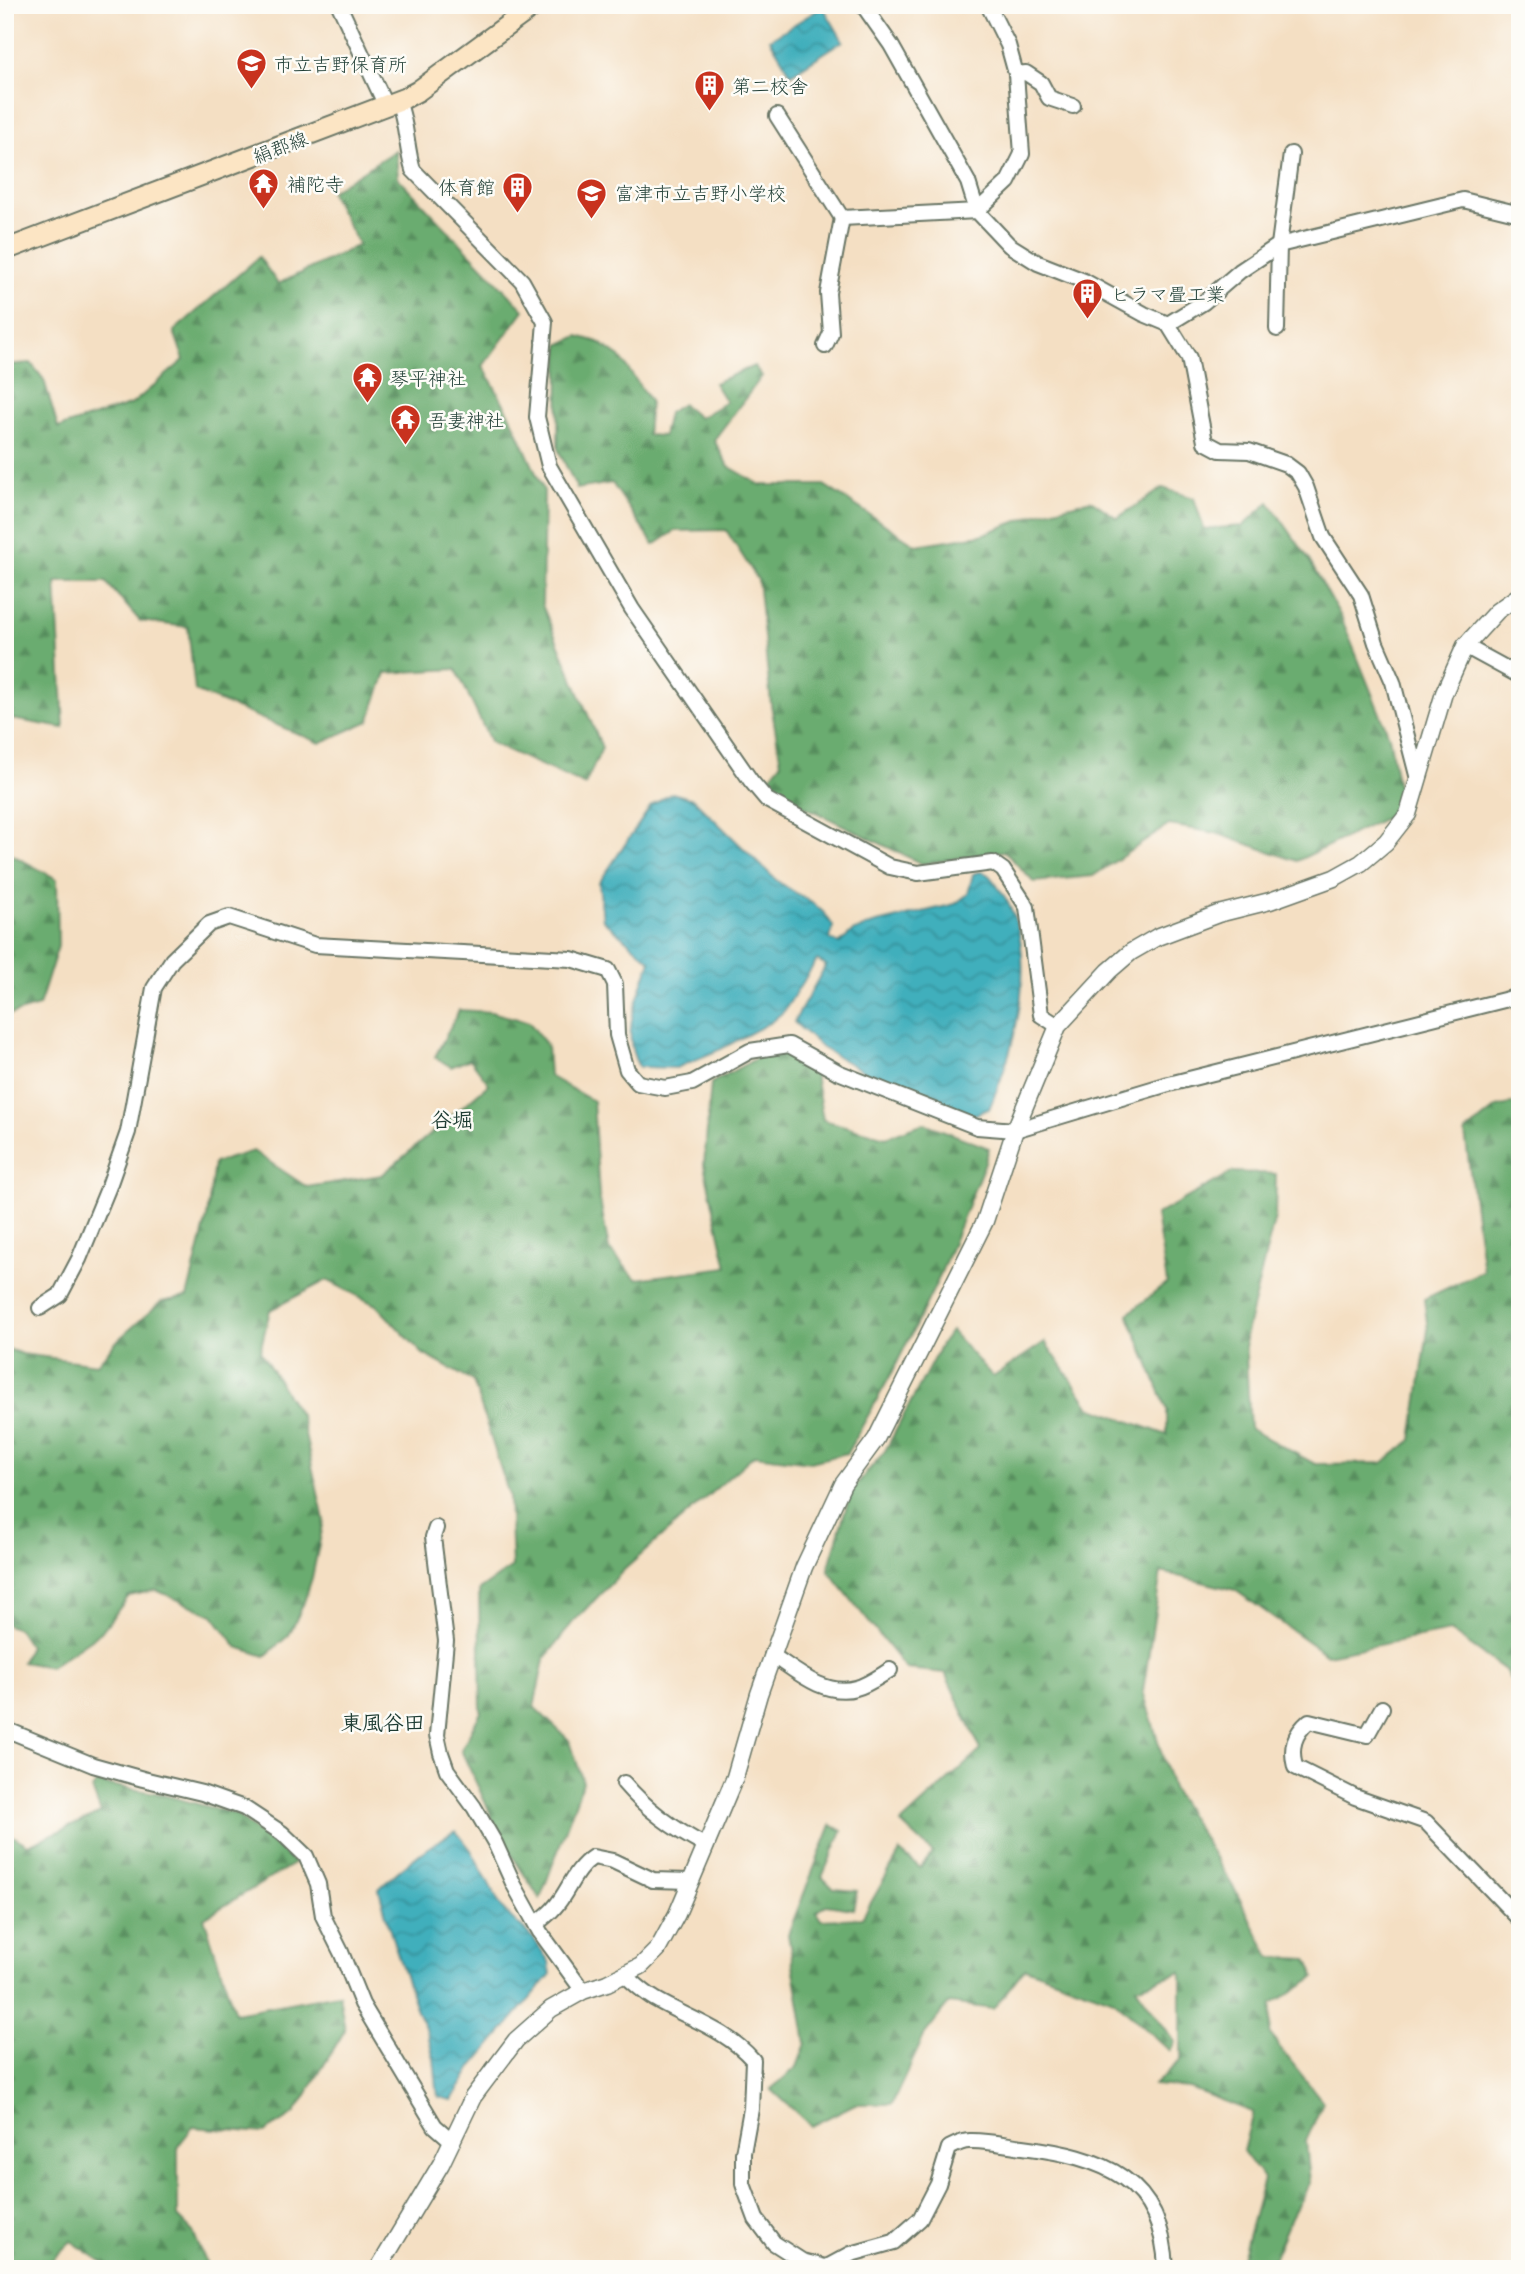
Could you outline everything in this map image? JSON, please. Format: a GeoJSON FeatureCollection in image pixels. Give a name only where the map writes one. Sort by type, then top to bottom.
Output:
{"type":"FeatureCollection","features":[{"type":"Feature","properties":{"kind":"main road","name":"絹郡線"},"geometry":{"type":"LineString","coordinates":[[5,250],[392,104],[418,91],[535,5]]}},
{"type":"Feature","properties":{"kind":"street"},"geometry":{"type":"LineString","coordinates":[[339,5],[392,104],[404,119],[408,153],[414,170],[522,281],[545,322],[537,417],[549,466],[632,609],[751,781],[766,800],[890,867],[918,873],[993,863],[1003,870],[1027,907],[1041,1015],[1058,1026]]}},
{"type":"Feature","properties":{"kind":"street"},"geometry":{"type":"LineString","coordinates":[[863,5],[891,45],[968,182],[977,211],[1009,245],[1038,262],[1084,281],[1168,324],[1189,358],[1205,442],[1220,450],[1250,452],[1286,464],[1298,473],[1323,537],[1361,595],[1376,643],[1393,682],[1418,779]]}},
{"type":"Feature","properties":{"kind":"street"},"geometry":{"type":"LineString","coordinates":[[842,218],[977,211],[1008,182],[1023,154],[1016,74],[1008,45],[988,5]]}},
{"type":"Feature","properties":{"kind":"street"},"geometry":{"type":"LineString","coordinates":[[1016,74],[1026,73],[1041,83],[1049,98],[1073,106]]}},
{"type":"Feature","properties":{"kind":"street"},"geometry":{"type":"LineString","coordinates":[[777,117],[842,218],[828,293],[831,332],[825,346]]}},
{"type":"Feature","properties":{"kind":"street"},"geometry":{"type":"LineString","coordinates":[[1277,329],[1279,245],[1291,154]]}},
{"type":"Feature","properties":{"kind":"street"},"geometry":{"type":"LineString","coordinates":[[1168,324],[1204,302],[1240,271],[1279,245],[1463,200],[1520,214]]}},
{"type":"Feature","properties":{"kind":"street"},"geometry":{"type":"LineString","coordinates":[[379,2269],[436,2174],[473,2097],[516,2040],[551,2009],[583,1991],[625,1975],[641,1966],[658,1949],[677,1914],[735,1777],[772,1656],[804,1567],[843,1484],[876,1439],[985,1222],[1015,1130],[1058,1026],[1130,952],[1157,937],[1218,914],[1270,901],[1334,877],[1361,863],[1386,842],[1408,814],[1444,692],[1465,646],[1497,611],[1520,595]]}},
{"type":"Feature","properties":{"kind":"street"},"geometry":{"type":"LineString","coordinates":[[1465,646],[1520,676]]}},
{"type":"Feature","properties":{"kind":"street"},"geometry":{"type":"LineString","coordinates":[[40,1307],[60,1295],[79,1259],[128,1132],[154,988],[172,960],[209,924],[229,917],[315,945],[571,959],[608,970],[615,984],[620,1047],[627,1070],[638,1083],[665,1088],[692,1083],[750,1051],[789,1045],[838,1072],[977,1127],[1015,1130],[1165,1085],[1520,996]]}},
{"type":"Feature","properties":{"kind":"street"},"geometry":{"type":"LineString","coordinates":[[436,1528],[433,1537],[446,1641],[437,1735],[441,1753],[447,1770],[474,1807],[495,1843],[536,1924],[583,1991]]}},
{"type":"Feature","properties":{"kind":"street"},"geometry":{"type":"LineString","coordinates":[[772,1656],[824,1687],[841,1690],[858,1688],[890,1670]]}},
{"type":"Feature","properties":{"kind":"street"},"geometry":{"type":"LineString","coordinates":[[1382,1708],[1367,1735],[1309,1721],[1299,1730],[1292,1747],[1295,1767],[1356,1797],[1426,1822],[1520,1920]]}},
{"type":"Feature","properties":{"kind":"street"},"geometry":{"type":"LineString","coordinates":[[5,1729],[93,1765],[202,1793],[244,1808],[282,1833],[306,1856],[318,1884],[323,1916],[362,2004],[435,2126],[451,2140]]}},
{"type":"Feature","properties":{"kind":"street"},"geometry":{"type":"LineString","coordinates":[[624,1783],[663,1820],[680,1833],[706,1846]]}},
{"type":"Feature","properties":{"kind":"street"},"geometry":{"type":"LineString","coordinates":[[536,1924],[555,1908],[573,1877],[585,1862],[593,1857],[613,1861],[653,1880],[691,1881]]}},
{"type":"Feature","properties":{"kind":"street"},"geometry":{"type":"LineString","coordinates":[[625,1975],[653,1998],[731,2038],[753,2060],[751,2109],[743,2152],[743,2184],[756,2219],[774,2243],[802,2261],[830,2268],[851,2254],[894,2242],[920,2220],[938,2184],[949,2148],[967,2140],[1050,2150],[1108,2167],[1146,2197],[1165,2246],[1166,2269]]}},
{"type":"Feature","properties":{"kind":"green space"},"geometry":{"type":"Polygon","coordinates":[[[396,150],[398,178],[524,310],[483,366],[510,415],[544,491],[542,605],[602,748],[585,785],[491,743],[456,669],[386,673],[369,721],[320,743],[195,691],[188,627],[140,621],[106,582],[56,582],[64,728],[5,718],[5,365],[31,363],[44,380],[58,428],[132,404],[184,360],[174,331],[259,257],[278,284],[359,245],[330,192],[396,150]]]}},
{"type":"Feature","properties":{"kind":"green space"},"geometry":{"type":"Polygon","coordinates":[[[578,336],[598,342],[620,357],[650,401],[647,435],[663,436],[668,413],[682,404],[699,418],[726,402],[714,383],[754,366],[762,376],[714,440],[728,466],[761,485],[824,485],[916,545],[981,535],[1042,512],[1091,500],[1117,518],[1163,488],[1194,498],[1204,529],[1243,526],[1269,502],[1306,555],[1341,617],[1389,736],[1402,810],[1297,861],[1216,833],[1169,825],[1093,876],[1034,882],[1004,851],[922,864],[777,793],[770,777],[781,763],[771,704],[758,580],[726,530],[675,531],[654,545],[612,483],[577,489],[558,449],[559,345],[578,336]]]}},
{"type":"Feature","properties":{"kind":"green space"},"geometry":{"type":"Polygon","coordinates":[[[5,851],[57,879],[58,946],[39,1006],[5,1016],[5,851]]]}},
{"type":"Feature","properties":{"kind":"green space"},"geometry":{"type":"Polygon","coordinates":[[[459,1010],[491,1012],[529,1022],[547,1046],[549,1076],[593,1101],[599,1195],[609,1249],[636,1279],[727,1267],[704,1165],[711,1083],[777,1047],[814,1069],[823,1120],[886,1137],[924,1123],[989,1148],[938,1280],[892,1373],[847,1453],[811,1462],[754,1455],[625,1569],[573,1622],[544,1660],[534,1707],[570,1741],[583,1782],[540,1899],[504,1843],[461,1750],[481,1712],[479,1590],[512,1567],[509,1495],[473,1381],[423,1354],[376,1305],[327,1280],[270,1310],[260,1351],[301,1417],[324,1520],[312,1578],[303,1605],[289,1635],[265,1656],[237,1647],[213,1615],[156,1590],[129,1596],[101,1632],[50,1667],[22,1662],[29,1646],[18,1629],[5,1624],[5,1348],[22,1354],[97,1364],[119,1339],[161,1302],[187,1297],[207,1217],[214,1163],[253,1151],[307,1187],[382,1175],[489,1084],[470,1059],[451,1067],[435,1057],[459,1010]]]}},
{"type":"Feature","properties":{"kind":"green space"},"geometry":{"type":"Polygon","coordinates":[[[1520,1102],[1520,1697],[1505,1670],[1450,1631],[1327,1655],[1235,1590],[1161,1572],[1143,1691],[1172,1788],[1235,1890],[1270,1957],[1307,1959],[1315,1977],[1272,2004],[1270,2035],[1323,2102],[1306,2141],[1310,2183],[1291,2217],[1269,2269],[1239,2269],[1264,2179],[1243,2151],[1253,2112],[1189,2088],[1154,2085],[1181,2060],[1181,1972],[1136,1987],[1175,2042],[1170,2051],[1114,2000],[1025,1968],[993,2009],[949,2003],[925,2034],[892,2104],[855,2104],[811,2126],[771,2089],[797,2067],[806,2043],[788,1934],[831,1825],[842,1831],[822,1877],[834,1889],[857,1891],[853,1909],[826,1905],[816,1912],[821,1920],[862,1918],[900,1852],[920,1868],[933,1853],[901,1823],[981,1750],[945,1673],[906,1669],[828,1570],[851,1491],[885,1451],[942,1343],[951,1331],[993,1377],[1045,1342],[1090,1407],[1167,1435],[1167,1409],[1128,1314],[1167,1283],[1156,1215],[1233,1172],[1276,1174],[1275,1217],[1245,1337],[1250,1429],[1315,1464],[1382,1463],[1412,1440],[1428,1330],[1424,1299],[1483,1271],[1465,1133],[1497,1107],[1520,1102]]]}},
{"type":"Feature","properties":{"kind":"green space"},"geometry":{"type":"Polygon","coordinates":[[[97,1783],[156,1793],[235,1814],[295,1863],[204,1918],[235,2013],[339,1994],[345,2030],[295,2113],[264,2133],[193,2127],[178,2146],[178,2217],[193,2232],[209,2269],[113,2269],[71,2241],[43,2269],[5,2269],[5,1831],[28,1845],[101,1813],[92,1789],[97,1783]]]}},
{"type":"Feature","properties":{"kind":"water"},"geometry":{"type":"Polygon","coordinates":[[[823,7],[843,41],[791,74],[770,39],[823,7]]]}},
{"type":"Feature","properties":{"kind":"water"},"geometry":{"type":"Polygon","coordinates":[[[672,793],[693,799],[777,881],[825,914],[833,926],[830,939],[839,944],[852,932],[873,924],[955,904],[968,894],[973,874],[981,872],[990,877],[1012,911],[1020,938],[1022,967],[1016,1027],[989,1109],[974,1115],[888,1085],[822,1048],[794,1022],[826,965],[817,960],[784,1011],[771,1022],[721,1049],[676,1068],[639,1067],[633,1054],[631,1027],[651,961],[603,920],[599,883],[651,806],[672,793]]]}},
{"type":"Feature","properties":{"kind":"water"},"geometry":{"type":"Polygon","coordinates":[[[456,1831],[471,1850],[503,1910],[534,1939],[549,1962],[551,1974],[473,2066],[452,2100],[438,2097],[434,2059],[427,2031],[417,2011],[379,1889],[415,1857],[456,1831]]]}},
{"type":"Feature","properties":{"kind":"place","name":"市立吉野保育所"},"geometry":{"type":"Point","coordinates":[251,91]}},
{"type":"Feature","properties":{"kind":"place","name":"第二校舎"},"geometry":{"type":"Point","coordinates":[709,113]}},
{"type":"Feature","properties":{"kind":"place","name":"補陀寺"},"geometry":{"type":"Point","coordinates":[264,211]}},
{"type":"Feature","properties":{"kind":"place","name":"体育館"},"geometry":{"type":"Point","coordinates":[518,214]}},
{"type":"Feature","properties":{"kind":"place","name":"富津市立吉野小学校"},"geometry":{"type":"Point","coordinates":[592,220]}},
{"type":"Feature","properties":{"kind":"place","name":"ヒラマ畳工業"},"geometry":{"type":"Point","coordinates":[1088,321]}},
{"type":"Feature","properties":{"kind":"place","name":"琴平神社"},"geometry":{"type":"Point","coordinates":[367,405]}},
{"type":"Feature","properties":{"kind":"place","name":"吾妻神社"},"geometry":{"type":"Point","coordinates":[405,447]}},
{"type":"Feature","properties":{"kind":"district","name":"谷堀"},"geometry":{"type":"Point","coordinates":[452,1120]}},
{"type":"Feature","properties":{"kind":"district","name":"東風谷田"},"geometry":{"type":"Point","coordinates":[383,1723]}}]}
